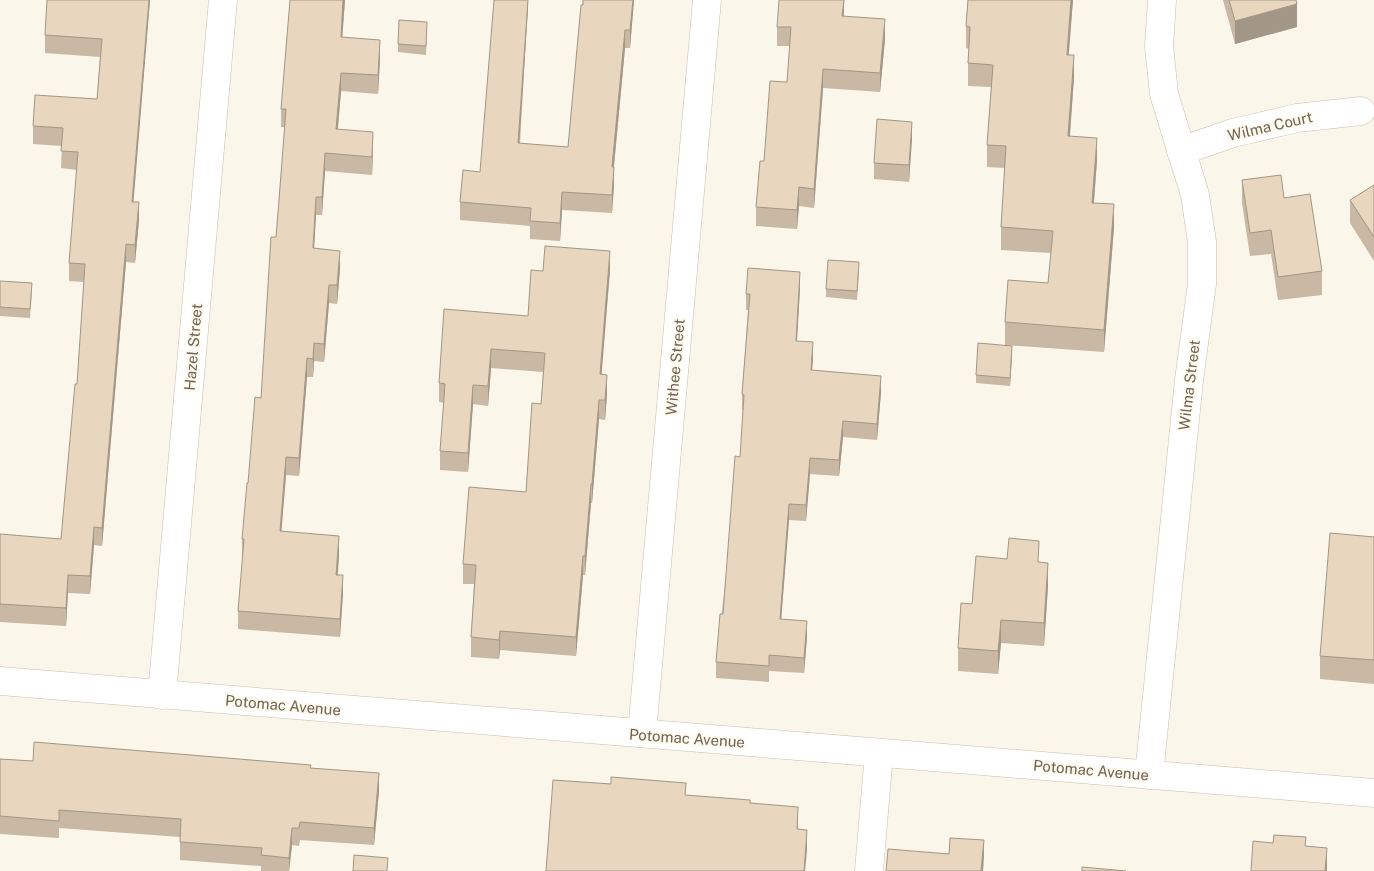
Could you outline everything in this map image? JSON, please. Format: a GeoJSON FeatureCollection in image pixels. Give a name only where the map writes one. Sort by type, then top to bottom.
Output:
{"type":"FeatureCollection","features":[{"type":"Feature","properties":{"kind":"street","name":"Hazel Street"},"geometry":{"type":"LineString","coordinates":[[162,695],[223,0]]}},
{"type":"Feature","properties":{"kind":"street","name":"Withee Street"},"geometry":{"type":"LineString","coordinates":[[642,733],[707,0]]}},
{"type":"Feature","properties":{"kind":"street","name":"Wilma Street"},"geometry":{"type":"LineString","coordinates":[[1149,775],[1189,380],[1202,284],[1202,242],[1195,195],[1164,94],[1159,46],[1162,0]]}},
{"type":"Feature","properties":{"kind":"street","name":"Wilma Court"},"geometry":{"type":"LineString","coordinates":[[1181,151],[1233,133],[1297,118],[1361,110]]}},
{"type":"Feature","properties":{"kind":"street","name":"Potomac Avenue"},"geometry":{"type":"LineString","coordinates":[[0,682],[1374,793]]}},
{"type":"Feature","properties":{"kind":"street"},"geometry":{"type":"LineString","coordinates":[[869,871],[879,753]]}},
{"type":"Feature","properties":{"kind":"building"},"geometry":{"type":"Polygon","coordinates":[[[47,0],[149,0],[132,202],[139,202],[135,245],[126,244],[102,528],[94,527],[90,576],[68,575],[66,608],[0,604],[0,534],[61,539],[75,384],[77,384],[85,264],[69,263],[78,152],[61,151],[63,128],[33,126],[35,95],[97,99],[102,39],[45,35],[47,0]]]}},
{"type":"Feature","properties":{"kind":"building"},"geometry":{"type":"Polygon","coordinates":[[[290,0],[343,0],[341,37],[380,40],[378,75],[341,73],[336,129],[373,132],[372,157],[325,153],[322,197],[316,197],[313,248],[340,251],[337,285],[329,285],[324,344],[314,343],[313,359],[307,358],[299,458],[286,457],[280,531],[339,536],[336,575],[343,575],[340,619],[238,611],[244,539],[242,539],[255,397],[261,398],[271,237],[276,237],[286,109],[281,109],[290,0]]]}},
{"type":"Feature","properties":{"kind":"building"},"geometry":{"type":"Polygon","coordinates":[[[494,0],[528,0],[518,143],[568,147],[583,0],[633,0],[630,30],[625,30],[612,167],[614,167],[612,195],[562,192],[560,223],[530,221],[531,208],[460,202],[463,170],[480,172],[494,0]]]}},
{"type":"Feature","properties":{"kind":"building"},"geometry":{"type":"Polygon","coordinates":[[[779,0],[844,0],[842,16],[885,19],[880,73],[823,69],[814,189],[799,187],[797,210],[756,207],[760,161],[764,161],[770,81],[787,82],[791,27],[777,27],[779,0]]]}},
{"type":"Feature","properties":{"kind":"building"},"geometry":{"type":"Polygon","coordinates":[[[968,0],[1071,0],[1067,55],[1074,55],[1068,136],[1097,138],[1092,203],[1114,204],[1104,330],[1005,322],[1008,280],[1048,283],[1053,231],[1001,227],[1006,146],[987,145],[993,65],[968,63],[970,27],[966,26],[968,0]]]}},
{"type":"Feature","properties":{"kind":"building"},"geometry":{"type":"Polygon","coordinates":[[[1229,0],[1296,0],[1297,4],[1235,21],[1229,0]]]}},
{"type":"Feature","properties":{"kind":"building"},"geometry":{"type":"Polygon","coordinates":[[[399,20],[427,22],[426,46],[398,44],[399,20]]]}},
{"type":"Feature","properties":{"kind":"building"},"geometry":{"type":"Polygon","coordinates":[[[877,119],[912,122],[909,165],[874,163],[877,119]]]}},
{"type":"Feature","properties":{"kind":"building"},"geometry":{"type":"Polygon","coordinates":[[[1281,175],[1284,198],[1310,194],[1322,271],[1278,277],[1271,230],[1250,233],[1242,180],[1281,175]]]}},
{"type":"Feature","properties":{"kind":"building"},"geometry":{"type":"Polygon","coordinates":[[[1374,185],[1374,237],[1350,200],[1374,185]]]}},
{"type":"Feature","properties":{"kind":"building"},"geometry":{"type":"Polygon","coordinates":[[[545,246],[610,251],[600,374],[607,375],[605,400],[599,400],[576,637],[500,631],[499,640],[471,637],[476,565],[463,564],[469,487],[526,492],[532,403],[541,404],[545,353],[491,349],[488,386],[473,385],[468,453],[440,451],[445,384],[439,383],[444,309],[528,316],[531,270],[543,271],[545,246]]]}},
{"type":"Feature","properties":{"kind":"building"},"geometry":{"type":"Polygon","coordinates":[[[828,260],[859,262],[857,291],[826,289],[828,260]]]}},
{"type":"Feature","properties":{"kind":"building"},"geometry":{"type":"Polygon","coordinates":[[[748,268],[800,272],[796,341],[813,342],[811,370],[881,376],[877,424],[843,421],[839,460],[810,458],[806,505],[789,504],[780,619],[807,621],[804,658],[769,655],[769,666],[716,662],[720,614],[723,614],[735,456],[740,457],[744,395],[742,394],[750,294],[746,294],[748,268]]]}},
{"type":"Feature","properties":{"kind":"building"},"geometry":{"type":"Polygon","coordinates":[[[0,281],[32,283],[30,309],[0,307],[0,281]]]}},
{"type":"Feature","properties":{"kind":"building"},"geometry":{"type":"Polygon","coordinates":[[[978,343],[1012,346],[1010,378],[976,375],[978,343]]]}},
{"type":"Feature","properties":{"kind":"building"},"geometry":{"type":"Polygon","coordinates":[[[1330,533],[1374,537],[1374,660],[1320,656],[1330,533]]]}},
{"type":"Feature","properties":{"kind":"building"},"geometry":{"type":"Polygon","coordinates":[[[1009,538],[1039,541],[1038,562],[1048,563],[1044,623],[1001,620],[998,651],[958,648],[961,603],[972,604],[976,556],[1007,559],[1009,538]]]}},
{"type":"Feature","properties":{"kind":"building"},"geometry":{"type":"Polygon","coordinates":[[[34,742],[311,765],[310,768],[379,773],[374,828],[300,822],[299,828],[292,828],[289,858],[261,855],[262,848],[180,842],[181,819],[59,810],[59,821],[0,816],[0,759],[33,761],[34,742]]]}},
{"type":"Feature","properties":{"kind":"building"},"geometry":{"type":"Polygon","coordinates":[[[611,777],[686,783],[685,795],[750,800],[750,803],[798,807],[797,829],[807,830],[804,871],[546,871],[553,780],[611,784],[611,777]]]}},
{"type":"Feature","properties":{"kind":"building"},"geometry":{"type":"Polygon","coordinates":[[[1274,835],[1306,837],[1305,846],[1327,848],[1325,871],[1251,871],[1253,841],[1273,843],[1274,835]]]}},
{"type":"Feature","properties":{"kind":"building"},"geometry":{"type":"Polygon","coordinates":[[[950,838],[984,840],[981,871],[886,871],[888,849],[949,854],[950,838]]]}},
{"type":"Feature","properties":{"kind":"building"},"geometry":{"type":"Polygon","coordinates":[[[354,855],[388,858],[387,871],[353,871],[354,855]]]}},
{"type":"Feature","properties":{"kind":"building"},"geometry":{"type":"Polygon","coordinates":[[[1082,867],[1126,871],[1082,871],[1082,867]]]}}]}
